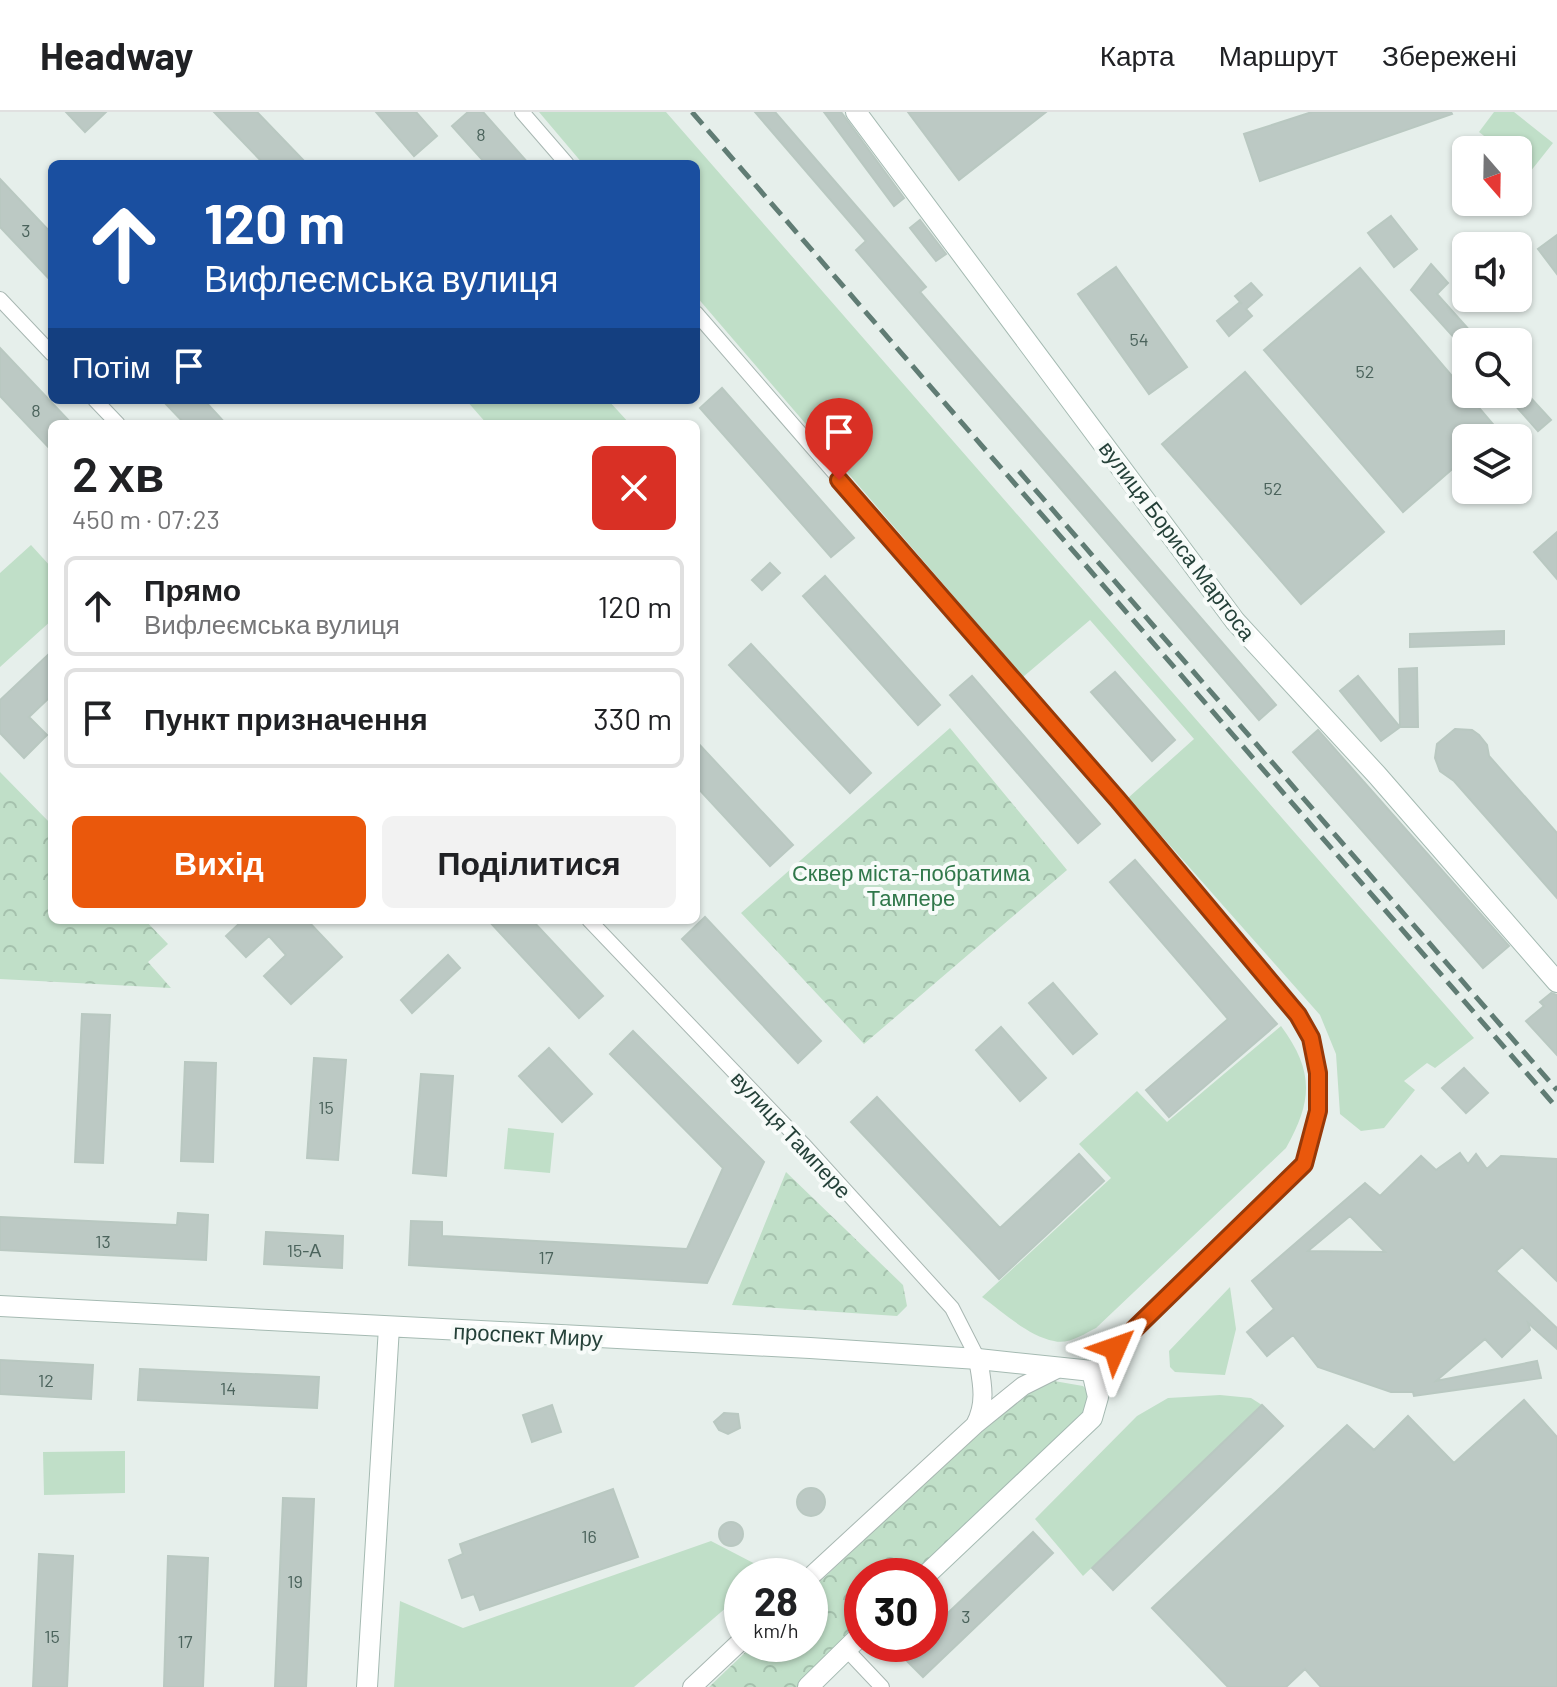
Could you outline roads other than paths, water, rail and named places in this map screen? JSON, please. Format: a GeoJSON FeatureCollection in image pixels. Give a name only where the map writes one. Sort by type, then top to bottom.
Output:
{"type":"FeatureCollection","features":[{"type":"Feature","properties":{"kind":"main road","name":"вулиця Бориса Мартоса"},"geometry":{"type":"LineString","coordinates":[[856,112],[1235,621],[1377,775],[1557,982]]}},
{"type":"Feature","properties":{"kind":"main road","name":"проспект Миру"},"geometry":{"type":"LineString","coordinates":[[0,1306],[978,1359],[1055,1370],[1092,1371]]}},
{"type":"Feature","properties":{"kind":"main road"},"geometry":{"type":"LineString","coordinates":[[367,1687],[382,1491],[389,1327]]}},
{"type":"Feature","properties":{"kind":"main road"},"geometry":{"type":"LineString","coordinates":[[944,1558],[1092,1418],[1098,1397],[1092,1371]]}},
{"type":"Feature","properties":{"kind":"main road"},"geometry":{"type":"LineString","coordinates":[[808,1687],[844,1651]]}},
{"type":"Feature","properties":{"kind":"street"},"geometry":{"type":"LineString","coordinates":[[522,112],[564,160]]}},
{"type":"Feature","properties":{"kind":"street"},"geometry":{"type":"LineString","coordinates":[[0,299],[48,350]]}},
{"type":"Feature","properties":{"kind":"street"},"geometry":{"type":"LineString","coordinates":[[700,318],[1118,800],[1298,1015],[1311,1038],[1318,1073],[1318,1111],[1304,1164],[1296,1176],[1092,1371]]}},
{"type":"Feature","properties":{"kind":"street"},"geometry":{"type":"LineString","coordinates":[[99,404],[114,420]]}},
{"type":"Feature","properties":{"kind":"street","name":"вулиця Тампере"},"geometry":{"type":"LineString","coordinates":[[593,924],[803,1144],[952,1308],[978,1359]]}},
{"type":"Feature","properties":{"kind":"street"},"geometry":{"type":"LineString","coordinates":[[975,1425],[980,1415],[983,1389],[978,1359]]}},
{"type":"Feature","properties":{"kind":"street"},"geometry":{"type":"LineString","coordinates":[[828,1560],[975,1425],[1023,1386],[1055,1370]]}},
{"type":"Feature","properties":{"kind":"street"},"geometry":{"type":"LineString","coordinates":[[692,1687],[724,1657]]}},
{"type":"Feature","properties":{"kind":"street"},"geometry":{"type":"LineString","coordinates":[[858,1662],[882,1687]]}},
{"type":"Feature","properties":{"kind":"railway"},"geometry":{"type":"LineString","coordinates":[[692,112],[1557,1108]]}},
{"type":"Feature","properties":{"kind":"railway"},"geometry":{"type":"LineString","coordinates":[[1019,471],[1557,1090]]}},
{"type":"Feature","properties":{"kind":"park label","name":"Сквер міста-побратима Тампере"},"geometry":{"type":"Point","coordinates":[911,884]}}]}
